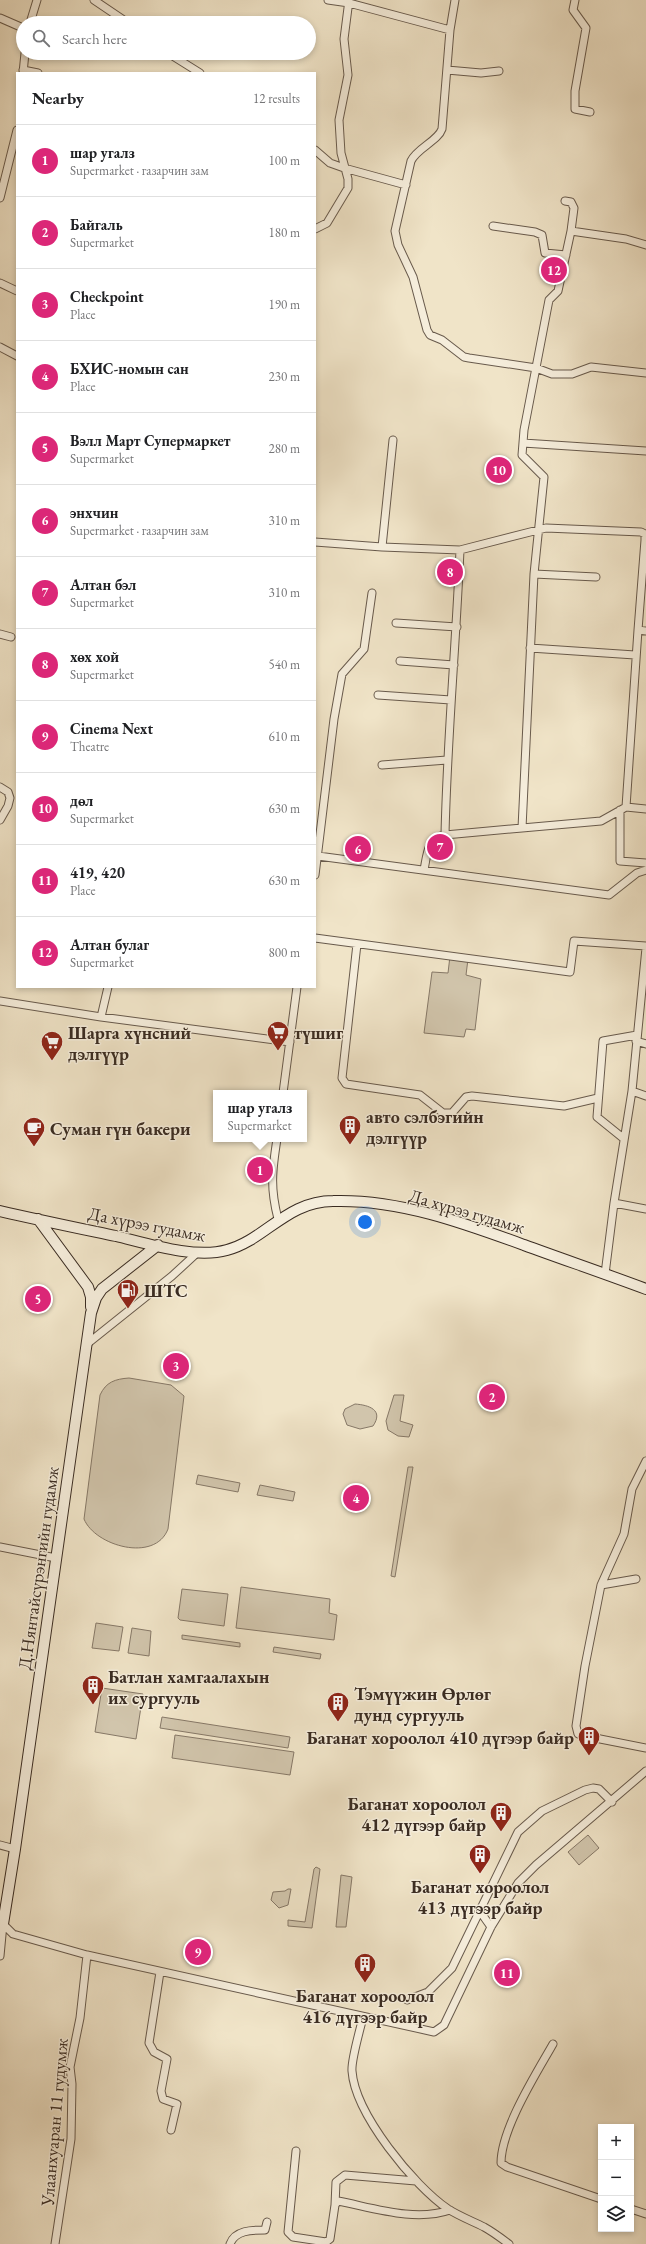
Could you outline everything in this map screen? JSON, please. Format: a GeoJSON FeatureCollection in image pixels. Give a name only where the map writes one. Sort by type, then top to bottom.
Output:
{"type":"FeatureCollection","features":[{"type":"Feature","properties":{"kind":"main road","name":"Да хүрээ гудамж"},"geometry":{"type":"LineString","coordinates":[[0,1211],[197,1253],[215,1253],[231,1249],[253,1237],[278,1219],[311,1204],[324,1201],[378,1204],[419,1211],[458,1222],[646,1289]]}},
{"type":"Feature","properties":{"kind":"main road"},"geometry":{"type":"LineString","coordinates":[[38,1220],[88,1287],[91,1297],[91,1313]]}},
{"type":"Feature","properties":{"kind":"main road","name":"Д.Нянтайсүрэнгийн гудамж"},"geometry":{"type":"LineString","coordinates":[[1,1924],[16,1848],[91,1313],[96,1298],[102,1289],[158,1245]]}},
{"type":"Feature","properties":{"kind":"street"},"geometry":{"type":"LineString","coordinates":[[32,16],[37,0]]}},
{"type":"Feature","properties":{"kind":"street"},"geometry":{"type":"LineString","coordinates":[[94,0],[118,16]]}},
{"type":"Feature","properties":{"kind":"street"},"geometry":{"type":"LineString","coordinates":[[328,0],[349,2],[450,30]]}},
{"type":"Feature","properties":{"kind":"street"},"geometry":{"type":"LineString","coordinates":[[455,0],[450,30],[441,133],[414,155],[395,231],[398,245],[413,277],[430,335],[442,340],[464,357],[536,368],[552,374],[572,374],[591,367],[646,373]]}},
{"type":"Feature","properties":{"kind":"street"},"geometry":{"type":"LineString","coordinates":[[575,0],[573,10],[586,28],[577,75],[575,109],[590,112]]}},
{"type":"Feature","properties":{"kind":"street"},"geometry":{"type":"LineString","coordinates":[[316,229],[327,224],[348,188],[348,179],[344,168],[339,120],[348,75],[344,39],[349,2]]}},
{"type":"Feature","properties":{"kind":"street"},"geometry":{"type":"LineString","coordinates":[[0,18],[16,25]]}},
{"type":"Feature","properties":{"kind":"street"},"geometry":{"type":"LineString","coordinates":[[23,72],[24,60]]}},
{"type":"Feature","properties":{"kind":"street"},"geometry":{"type":"LineString","coordinates":[[179,60],[198,72]]}},
{"type":"Feature","properties":{"kind":"street"},"geometry":{"type":"LineString","coordinates":[[447,70],[481,73],[499,71]]}},
{"type":"Feature","properties":{"kind":"street"},"geometry":{"type":"LineString","coordinates":[[0,198],[16,134]]}},
{"type":"Feature","properties":{"kind":"street"},"geometry":{"type":"LineString","coordinates":[[316,151],[330,163],[406,185]]}},
{"type":"Feature","properties":{"kind":"street"},"geometry":{"type":"LineString","coordinates":[[522,828],[534,574],[537,529],[544,476],[522,454],[549,300],[558,291],[571,231],[574,208],[571,202],[565,201]]}},
{"type":"Feature","properties":{"kind":"street"},"geometry":{"type":"LineString","coordinates":[[493,226],[535,232],[542,235],[545,253],[566,255]]}},
{"type":"Feature","properties":{"kind":"street"},"geometry":{"type":"LineString","coordinates":[[571,231],[626,239],[646,245]]}},
{"type":"Feature","properties":{"kind":"street"},"geometry":{"type":"LineString","coordinates":[[0,283],[16,290]]}},
{"type":"Feature","properties":{"kind":"street"},"geometry":{"type":"LineString","coordinates":[[0,347],[16,355]]}},
{"type":"Feature","properties":{"kind":"street"},"geometry":{"type":"LineString","coordinates":[[382,548],[393,440]]}},
{"type":"Feature","properties":{"kind":"street"},"geometry":{"type":"LineString","coordinates":[[523,443],[646,451]]}},
{"type":"Feature","properties":{"kind":"street"},"geometry":{"type":"LineString","coordinates":[[316,542],[382,548],[460,550],[537,529],[595,528],[645,534],[620,861],[646,863]]}},
{"type":"Feature","properties":{"kind":"street"},"geometry":{"type":"LineString","coordinates":[[445,835],[447,760],[457,627],[460,550]]}},
{"type":"Feature","properties":{"kind":"street"},"geometry":{"type":"LineString","coordinates":[[534,574],[596,577]]}},
{"type":"Feature","properties":{"kind":"street"},"geometry":{"type":"LineString","coordinates":[[316,869],[334,718],[342,674],[364,649],[372,593]]}},
{"type":"Feature","properties":{"kind":"street"},"geometry":{"type":"LineString","coordinates":[[396,623],[457,627]]}},
{"type":"Feature","properties":{"kind":"street"},"geometry":{"type":"LineString","coordinates":[[638,630],[646,631]]}},
{"type":"Feature","properties":{"kind":"street"},"geometry":{"type":"LineString","coordinates":[[0,634],[11,637]]}},
{"type":"Feature","properties":{"kind":"street"},"geometry":{"type":"LineString","coordinates":[[530,648],[635,655]]}},
{"type":"Feature","properties":{"kind":"street"},"geometry":{"type":"LineString","coordinates":[[400,661],[454,665]]}},
{"type":"Feature","properties":{"kind":"street"},"geometry":{"type":"LineString","coordinates":[[378,695],[451,700]]}},
{"type":"Feature","properties":{"kind":"street"},"geometry":{"type":"LineString","coordinates":[[382,765],[447,760]]}},
{"type":"Feature","properties":{"kind":"street"},"geometry":{"type":"LineString","coordinates":[[0,787],[8,792],[10,798],[0,820]]}},
{"type":"Feature","properties":{"kind":"street"},"geometry":{"type":"LineString","coordinates":[[424,870],[432,841],[438,836],[601,821],[623,809],[646,809]]}},
{"type":"Feature","properties":{"kind":"street"},"geometry":{"type":"LineString","coordinates":[[318,856],[609,895],[637,873],[646,870]]}},
{"type":"Feature","properties":{"kind":"street"},"geometry":{"type":"LineString","coordinates":[[316,938],[570,972],[574,941],[646,947],[644,989],[637,1038],[632,1091],[623,1138],[605,1274]]}},
{"type":"Feature","properties":{"kind":"street"},"geometry":{"type":"LineString","coordinates":[[356,944],[342,1078],[346,1084],[420,1095],[443,1113],[452,1113],[466,1097],[472,1096],[564,1106],[598,1098]]}},
{"type":"Feature","properties":{"kind":"street"},"geometry":{"type":"LineString","coordinates":[[101,1018],[108,988]]}},
{"type":"Feature","properties":{"kind":"street"},"geometry":{"type":"LineString","coordinates":[[283,1090],[297,988]]}},
{"type":"Feature","properties":{"kind":"street"},"geometry":{"type":"LineString","coordinates":[[0,1001],[101,1018],[290,1042]]}},
{"type":"Feature","properties":{"kind":"street"},"geometry":{"type":"LineString","coordinates":[[623,1138],[597,1117],[603,1041],[637,1038],[646,1044]]}},
{"type":"Feature","properties":{"kind":"street"},"geometry":{"type":"LineString","coordinates":[[632,1091],[646,1096]]}},
{"type":"Feature","properties":{"kind":"street"},"geometry":{"type":"LineString","coordinates":[[277,1142],[271,1179],[272,1197],[278,1219]]}},
{"type":"Feature","properties":{"kind":"street"},"geometry":{"type":"LineString","coordinates":[[614,1203],[646,1209]]}},
{"type":"Feature","properties":{"kind":"street"},"geometry":{"type":"LineString","coordinates":[[87,1344],[172,1276],[197,1253]]}},
{"type":"Feature","properties":{"kind":"street"},"geometry":{"type":"LineString","coordinates":[[646,1461],[632,1489],[624,1534],[601,1585],[585,1666],[576,1726],[578,1734],[646,1748]]}},
{"type":"Feature","properties":{"kind":"street"},"geometry":{"type":"LineString","coordinates":[[0,1546],[56,1558]]}},
{"type":"Feature","properties":{"kind":"street"},"geometry":{"type":"LineString","coordinates":[[601,1585],[636,1579]]}},
{"type":"Feature","properties":{"kind":"street"},"geometry":{"type":"LineString","coordinates":[[1,1924],[14,1934],[87,1955],[430,2032],[440,2029],[492,1927],[522,1878],[612,1802],[646,1771]]}},
{"type":"Feature","properties":{"kind":"street"},"geometry":{"type":"LineString","coordinates":[[407,2000],[428,1992],[452,1968],[518,1832],[542,1811],[593,1788],[599,1789],[612,1802]]}},
{"type":"Feature","properties":{"kind":"street"},"geometry":{"type":"LineString","coordinates":[[0,1845],[16,1848]]}},
{"type":"Feature","properties":{"kind":"street"},"geometry":{"type":"LineString","coordinates":[[479,1910],[492,1927]]}},
{"type":"Feature","properties":{"kind":"street"},"geometry":{"type":"LineString","coordinates":[[0,1956],[1,1924]]}},
{"type":"Feature","properties":{"kind":"street","name":"Улаанхуаран 11 гудумж"},"geometry":{"type":"LineString","coordinates":[[55,2244],[71,2139],[72,2089],[70,2067],[80,2018],[87,1955]]}},
{"type":"Feature","properties":{"kind":"street"},"geometry":{"type":"LineString","coordinates":[[160,1972],[149,2043],[154,2052],[167,2059],[161,2091],[163,2099],[177,2104],[171,2130]]}},
{"type":"Feature","properties":{"kind":"street"},"geometry":{"type":"LineString","coordinates":[[363,2017],[352,2071],[365,2108],[387,2145],[416,2181],[450,2210],[493,2232],[509,2244]]}},
{"type":"Feature","properties":{"kind":"street"},"geometry":{"type":"LineString","coordinates":[[553,2044],[512,2123],[502,2151],[501,2163],[507,2167],[598,2198]]}},
{"type":"Feature","properties":{"kind":"street"},"geometry":{"type":"LineString","coordinates":[[296,2151],[288,2232],[293,2237],[326,2242],[330,2239],[335,2205],[336,2182],[345,2175],[416,2181]]}},
{"type":"Feature","properties":{"kind":"street"},"geometry":{"type":"LineString","coordinates":[[335,2205],[338,2201],[418,2216],[436,2215],[450,2210]]}},
{"type":"Feature","properties":{"kind":"street"},"geometry":{"type":"LineString","coordinates":[[634,2209],[646,2214]]}},
{"type":"Feature","properties":{"kind":"street"},"geometry":{"type":"LineString","coordinates":[[230,2244],[237,2235],[248,2230],[265,2230],[267,2222]]}},
{"type":"Feature","properties":{"kind":"shaded area"},"geometry":{"type":"Polygon","coordinates":[[[450,956],[468,959],[466,975],[481,979],[475,1030],[466,1029],[464,1037],[424,1033],[432,972],[448,973],[450,956]]]}},
{"type":"Feature","properties":{"kind":"shaded area"},"geometry":{"type":"Polygon","coordinates":[[[129,1378],[171,1385],[184,1396],[168,1529],[161,1539],[151,1546],[139,1548],[125,1547],[100,1537],[90,1529],[84,1519],[100,1395],[108,1384],[119,1379],[129,1378]]]}},
{"type":"Feature","properties":{"kind":"shaded area"},"geometry":{"type":"Polygon","coordinates":[[[394,1395],[404,1395],[400,1421],[413,1425],[409,1437],[398,1436],[388,1430],[386,1421],[394,1395]]]}},
{"type":"Feature","properties":{"kind":"shaded area"},"geometry":{"type":"Polygon","coordinates":[[[355,1404],[370,1407],[376,1412],[376,1421],[373,1426],[360,1429],[347,1425],[343,1414],[345,1409],[355,1404]]]}},
{"type":"Feature","properties":{"kind":"shaded area"},"geometry":{"type":"Polygon","coordinates":[[[408,1467],[413,1467],[395,1577],[391,1576],[408,1467]]]}},
{"type":"Feature","properties":{"kind":"shaded area"},"geometry":{"type":"Polygon","coordinates":[[[198,1475],[240,1483],[238,1492],[196,1484],[198,1475]]]}},
{"type":"Feature","properties":{"kind":"shaded area"},"geometry":{"type":"Polygon","coordinates":[[[260,1485],[295,1492],[293,1501],[257,1495],[260,1485]]]}},
{"type":"Feature","properties":{"kind":"shaded area"},"geometry":{"type":"Polygon","coordinates":[[[241,1587],[330,1599],[329,1613],[337,1615],[334,1640],[236,1628],[241,1587]]]}},
{"type":"Feature","properties":{"kind":"shaded area"},"geometry":{"type":"Polygon","coordinates":[[[182,1589],[228,1594],[224,1626],[180,1620],[178,1618],[182,1589]]]}},
{"type":"Feature","properties":{"kind":"shaded area"},"geometry":{"type":"Polygon","coordinates":[[[96,1623],[123,1627],[119,1651],[92,1648],[96,1623]]]}},
{"type":"Feature","properties":{"kind":"shaded area"},"geometry":{"type":"Polygon","coordinates":[[[132,1628],[151,1631],[149,1656],[128,1653],[132,1628]]]}},
{"type":"Feature","properties":{"kind":"shaded area"},"geometry":{"type":"Polygon","coordinates":[[[182,1635],[240,1643],[240,1647],[182,1639],[182,1635]]]}},
{"type":"Feature","properties":{"kind":"shaded area"},"geometry":{"type":"Polygon","coordinates":[[[274,1647],[321,1654],[320,1659],[273,1652],[274,1647]]]}},
{"type":"Feature","properties":{"kind":"shaded area"},"geometry":{"type":"Polygon","coordinates":[[[102,1688],[143,1694],[136,1739],[95,1732],[102,1688]]]}},
{"type":"Feature","properties":{"kind":"shaded area"},"geometry":{"type":"Polygon","coordinates":[[[162,1717],[290,1737],[288,1748],[160,1728],[162,1717]]]}},
{"type":"Feature","properties":{"kind":"shaded area"},"geometry":{"type":"Polygon","coordinates":[[[175,1735],[294,1752],[290,1775],[172,1758],[175,1735]]]}},
{"type":"Feature","properties":{"kind":"shaded area"},"geometry":{"type":"Polygon","coordinates":[[[588,1835],[599,1848],[579,1865],[568,1852],[588,1835]]]}},
{"type":"Feature","properties":{"kind":"shaded area"},"geometry":{"type":"Polygon","coordinates":[[[316,1867],[320,1869],[312,1928],[288,1926],[288,1920],[305,1922],[314,1869],[316,1867]]]}},
{"type":"Feature","properties":{"kind":"shaded area"},"geometry":{"type":"Polygon","coordinates":[[[341,1875],[352,1877],[346,1927],[336,1927],[341,1875]]]}},
{"type":"Feature","properties":{"kind":"shaded area"},"geometry":{"type":"Polygon","coordinates":[[[291,1889],[288,1905],[279,1908],[271,1900],[273,1892],[285,1891],[291,1889]]]}},
{"type":"Feature","properties":{"kind":"place","name":"Алтан булаг"},"geometry":{"type":"Point","coordinates":[554,270]}},
{"type":"Feature","properties":{"kind":"place","name":"дөл"},"geometry":{"type":"Point","coordinates":[499,470]}},
{"type":"Feature","properties":{"kind":"place","name":"хөх хой"},"geometry":{"type":"Point","coordinates":[450,572]}},
{"type":"Feature","properties":{"kind":"place","name":"Алтан бэл"},"geometry":{"type":"Point","coordinates":[440,847]}},
{"type":"Feature","properties":{"kind":"place","name":"энхчин"},"geometry":{"type":"Point","coordinates":[358,849]}},
{"type":"Feature","properties":{"kind":"place","name":"түшиг"},"geometry":{"type":"Point","coordinates":[278,1052]}},
{"type":"Feature","properties":{"kind":"place","name":"Шарга хүнсний дэлгүүр"},"geometry":{"type":"Point","coordinates":[52,1062]}},
{"type":"Feature","properties":{"kind":"place","name":"авто сэлбэгийн дэлгүүр"},"geometry":{"type":"Point","coordinates":[350,1146]}},
{"type":"Feature","properties":{"kind":"place","name":"Суман гүн бакери"},"geometry":{"type":"Point","coordinates":[34,1148]}},
{"type":"Feature","properties":{"kind":"place","name":"шар угалз"},"geometry":{"type":"Point","coordinates":[260,1170]}},
{"type":"Feature","properties":{"kind":"place","name":"Вэлл Март Супермаркет"},"geometry":{"type":"Point","coordinates":[38,1299]}},
{"type":"Feature","properties":{"kind":"place","name":"ШТС"},"geometry":{"type":"Point","coordinates":[128,1310]}},
{"type":"Feature","properties":{"kind":"place","name":"Checkpoint"},"geometry":{"type":"Point","coordinates":[176,1366]}},
{"type":"Feature","properties":{"kind":"place","name":"Байгаль"},"geometry":{"type":"Point","coordinates":[492,1397]}},
{"type":"Feature","properties":{"kind":"place","name":"БХИС-номын сан"},"geometry":{"type":"Point","coordinates":[356,1498]}},
{"type":"Feature","properties":{"kind":"place","name":"Батлан хамгаалахын их сургууль"},"geometry":{"type":"Point","coordinates":[93,1706]}},
{"type":"Feature","properties":{"kind":"place","name":"Тэмүүжин Өрлөг дунд сургууль"},"geometry":{"type":"Point","coordinates":[338,1722]}},
{"type":"Feature","properties":{"kind":"place","name":"Баганат хороолол 410 дүгээр байр"},"geometry":{"type":"Point","coordinates":[589,1756]}},
{"type":"Feature","properties":{"kind":"place","name":"Баганат хороолол 412 дүгээр байр"},"geometry":{"type":"Point","coordinates":[501,1832]}},
{"type":"Feature","properties":{"kind":"place","name":"Баганат хороолол 413 дүгээр байр"},"geometry":{"type":"Point","coordinates":[480,1874]}},
{"type":"Feature","properties":{"kind":"place","name":"Cinema Next"},"geometry":{"type":"Point","coordinates":[198,1952]}},
{"type":"Feature","properties":{"kind":"place","name":"419, 420"},"geometry":{"type":"Point","coordinates":[507,1973]}},
{"type":"Feature","properties":{"kind":"place","name":"Баганат хороолол 416 дүгээр байр"},"geometry":{"type":"Point","coordinates":[365,1984]}}]}
